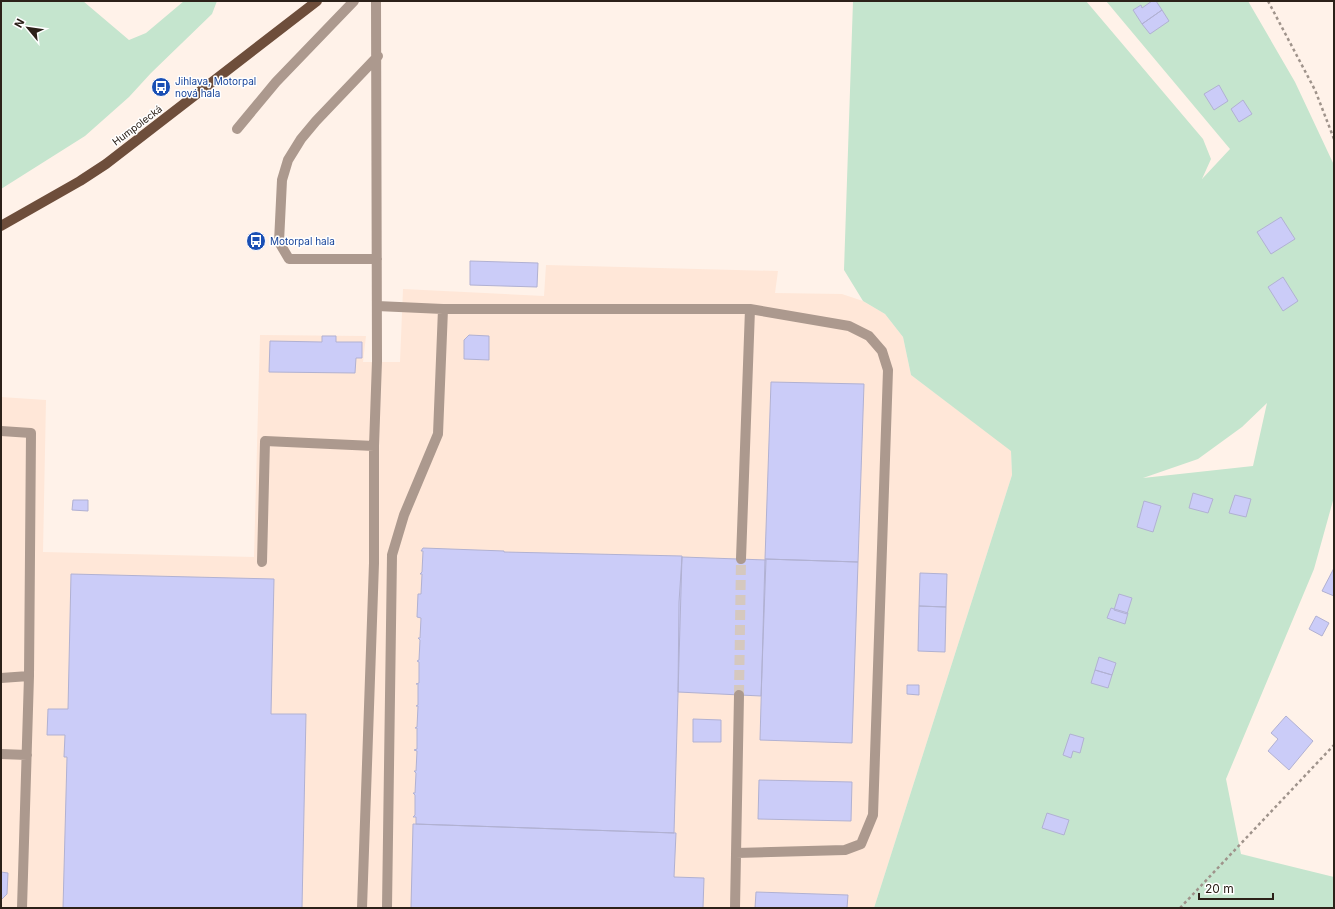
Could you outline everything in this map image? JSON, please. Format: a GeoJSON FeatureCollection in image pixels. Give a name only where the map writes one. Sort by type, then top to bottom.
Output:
{"type":"FeatureCollection","features":[{"type":"Feature","properties":{"kind":"main road","name":"Humpolecká"},"geometry":{"type":"LineString","coordinates":[[1,226],[106,164],[317,1]]}},
{"type":"Feature","properties":{"kind":"street"},"geometry":{"type":"LineString","coordinates":[[237,129],[276,82],[354,1]]}},
{"type":"Feature","properties":{"kind":"street"},"geometry":{"type":"LineString","coordinates":[[362,908],[374,563],[374,446],[378,259],[378,56],[376,1]]}},
{"type":"Feature","properties":{"kind":"street"},"geometry":{"type":"LineString","coordinates":[[378,56],[316,121],[301,139],[288,160],[282,180],[279,242],[289,259],[378,259]]}},
{"type":"Feature","properties":{"kind":"street"},"geometry":{"type":"LineString","coordinates":[[377,306],[443,309],[750,309],[849,326],[869,336],[882,351],[888,370],[873,815],[860,844],[845,850],[736,853]]}},
{"type":"Feature","properties":{"kind":"street"},"geometry":{"type":"LineString","coordinates":[[387,908],[392,555],[404,515],[438,434],[443,309]]}},
{"type":"Feature","properties":{"kind":"street"},"geometry":{"type":"LineString","coordinates":[[741,559],[750,309]]}},
{"type":"Feature","properties":{"kind":"street"},"geometry":{"type":"LineString","coordinates":[[1,431],[31,432],[29,676],[22,908]]}},
{"type":"Feature","properties":{"kind":"street"},"geometry":{"type":"LineString","coordinates":[[262,562],[265,441],[374,446]]}},
{"type":"Feature","properties":{"kind":"street"},"geometry":{"type":"LineString","coordinates":[[1,678],[29,676]]}},
{"type":"Feature","properties":{"kind":"street"},"geometry":{"type":"LineString","coordinates":[[735,908],[739,695]]}},
{"type":"Feature","properties":{"kind":"street"},"geometry":{"type":"LineString","coordinates":[[1,754],[27,755]]}},
{"type":"Feature","properties":{"kind":"path"},"geometry":{"type":"LineString","coordinates":[[1268,1],[1315,90],[1334,139]]}},
{"type":"Feature","properties":{"kind":"path"},"geometry":{"type":"LineString","coordinates":[[1180,908],[1334,745]]}},
{"type":"Feature","properties":{"kind":"shaded area"},"geometry":{"type":"Polygon","coordinates":[[[546,265],[778,271],[775,293],[842,294],[863,301],[885,314],[903,337],[911,375],[1011,450],[1012,475],[874,908],[1,908],[1,397],[46,400],[43,552],[254,557],[260,335],[366,336],[363,362],[400,362],[403,289],[544,296],[546,265]]]}},
{"type":"Feature","properties":{"kind":"green space"},"geometry":{"type":"Polygon","coordinates":[[[1,1],[83,1],[129,40],[146,33],[184,1],[217,1],[212,14],[151,73],[129,97],[85,136],[1,189],[1,1]]]}},
{"type":"Feature","properties":{"kind":"green space"},"geometry":{"type":"Polygon","coordinates":[[[853,1],[1086,1],[1203,139],[1211,159],[1202,179],[1230,149],[1106,1],[1248,1],[1295,82],[1334,165],[1334,497],[1314,569],[1226,779],[1241,854],[1334,877],[1334,908],[874,908],[1012,475],[1011,451],[911,375],[903,337],[885,314],[863,301],[844,270],[853,1]],[[1267,403],[1242,427],[1198,459],[1143,478],[1253,466],[1267,403]]]}},
{"type":"Feature","properties":{"kind":"building"},"geometry":{"type":"Polygon","coordinates":[[[1152,1],[1156,1],[1162,10],[1142,24],[1133,10],[1141,5],[1142,8],[1152,1]]]}},
{"type":"Feature","properties":{"kind":"building"},"geometry":{"type":"Polygon","coordinates":[[[1162,10],[1169,21],[1150,34],[1142,24],[1162,10]]]}},
{"type":"Feature","properties":{"kind":"building"},"geometry":{"type":"Polygon","coordinates":[[[1219,85],[1228,101],[1214,110],[1204,94],[1219,85]]]}},
{"type":"Feature","properties":{"kind":"building"},"geometry":{"type":"Polygon","coordinates":[[[1243,100],[1252,114],[1239,122],[1231,109],[1243,100]]]}},
{"type":"Feature","properties":{"kind":"building"},"geometry":{"type":"Polygon","coordinates":[[[1281,217],[1295,239],[1271,254],[1257,232],[1281,217]]]}},
{"type":"Feature","properties":{"kind":"building"},"geometry":{"type":"Polygon","coordinates":[[[470,261],[538,263],[537,287],[470,285],[470,261]]]}},
{"type":"Feature","properties":{"kind":"building"},"geometry":{"type":"Polygon","coordinates":[[[1283,277],[1298,301],[1283,311],[1268,287],[1283,277]]]}},
{"type":"Feature","properties":{"kind":"building"},"geometry":{"type":"Polygon","coordinates":[[[469,335],[489,336],[489,360],[464,359],[464,340],[469,335]]]}},
{"type":"Feature","properties":{"kind":"building"},"geometry":{"type":"Polygon","coordinates":[[[322,336],[336,336],[336,342],[362,342],[362,358],[356,358],[355,373],[269,372],[270,341],[322,342],[322,336]]]}},
{"type":"Feature","properties":{"kind":"building"},"geometry":{"type":"Polygon","coordinates":[[[771,382],[864,384],[858,562],[765,559],[771,382]]]}},
{"type":"Feature","properties":{"kind":"building"},"geometry":{"type":"Polygon","coordinates":[[[1193,493],[1213,499],[1208,513],[1189,508],[1193,493]]]}},
{"type":"Feature","properties":{"kind":"building"},"geometry":{"type":"Polygon","coordinates":[[[1235,495],[1251,499],[1246,517],[1229,513],[1235,495]]]}},
{"type":"Feature","properties":{"kind":"building"},"geometry":{"type":"Polygon","coordinates":[[[73,500],[88,500],[88,511],[72,510],[73,500]]]}},
{"type":"Feature","properties":{"kind":"building"},"geometry":{"type":"Polygon","coordinates":[[[1144,501],[1161,506],[1153,532],[1137,527],[1144,501]]]}},
{"type":"Feature","properties":{"kind":"building"},"geometry":{"type":"Polygon","coordinates":[[[423,548],[504,552],[682,556],[674,833],[416,824],[416,817],[413,817],[415,815],[415,795],[413,793],[415,793],[416,773],[414,771],[416,771],[417,751],[414,750],[417,749],[417,728],[415,728],[417,727],[418,706],[416,706],[418,705],[418,684],[416,684],[419,683],[419,662],[417,661],[419,660],[420,640],[418,638],[420,638],[421,618],[417,617],[418,594],[421,594],[422,574],[420,574],[422,572],[423,551],[421,551],[423,548]]]}},
{"type":"Feature","properties":{"kind":"building"},"geometry":{"type":"Polygon","coordinates":[[[682,557],[766,560],[761,696],[678,692],[679,602],[682,557]]]}},
{"type":"Feature","properties":{"kind":"building"},"geometry":{"type":"Polygon","coordinates":[[[765,559],[858,562],[852,743],[760,740],[765,559]]]}},
{"type":"Feature","properties":{"kind":"building"},"geometry":{"type":"Polygon","coordinates":[[[1334,568],[1334,596],[1322,591],[1334,568]]]}},
{"type":"Feature","properties":{"kind":"building"},"geometry":{"type":"Polygon","coordinates":[[[920,573],[947,574],[946,607],[919,606],[920,573]]]}},
{"type":"Feature","properties":{"kind":"building"},"geometry":{"type":"Polygon","coordinates":[[[71,574],[274,579],[271,714],[306,714],[302,908],[63,908],[67,757],[64,757],[65,735],[47,735],[48,709],[68,709],[71,574]]]}},
{"type":"Feature","properties":{"kind":"building"},"geometry":{"type":"Polygon","coordinates":[[[1119,594],[1132,598],[1127,614],[1114,610],[1119,594]]]}},
{"type":"Feature","properties":{"kind":"building"},"geometry":{"type":"Polygon","coordinates":[[[919,606],[946,607],[945,652],[918,651],[919,606]]]}},
{"type":"Feature","properties":{"kind":"building"},"geometry":{"type":"Polygon","coordinates":[[[1111,608],[1128,613],[1125,624],[1107,618],[1111,608]]]}},
{"type":"Feature","properties":{"kind":"building"},"geometry":{"type":"Polygon","coordinates":[[[1316,616],[1329,623],[1322,636],[1309,629],[1316,616]]]}},
{"type":"Feature","properties":{"kind":"building"},"geometry":{"type":"Polygon","coordinates":[[[1099,657],[1116,663],[1112,675],[1095,670],[1099,657]]]}},
{"type":"Feature","properties":{"kind":"building"},"geometry":{"type":"Polygon","coordinates":[[[1095,670],[1112,675],[1108,688],[1091,683],[1095,670]]]}},
{"type":"Feature","properties":{"kind":"building"},"geometry":{"type":"Polygon","coordinates":[[[907,685],[919,685],[919,695],[907,694],[907,685]]]}},
{"type":"Feature","properties":{"kind":"building"},"geometry":{"type":"Polygon","coordinates":[[[1286,716],[1313,741],[1289,770],[1268,751],[1278,739],[1271,733],[1286,716]]]}},
{"type":"Feature","properties":{"kind":"building"},"geometry":{"type":"Polygon","coordinates":[[[693,719],[721,720],[721,742],[693,742],[693,719]]]}},
{"type":"Feature","properties":{"kind":"building"},"geometry":{"type":"Polygon","coordinates":[[[1070,734],[1084,738],[1080,753],[1073,751],[1071,758],[1063,755],[1070,734]]]}},
{"type":"Feature","properties":{"kind":"building"},"geometry":{"type":"Polygon","coordinates":[[[759,780],[852,782],[851,821],[758,819],[759,780]]]}},
{"type":"Feature","properties":{"kind":"building"},"geometry":{"type":"Polygon","coordinates":[[[1047,813],[1069,820],[1064,835],[1042,828],[1047,813]]]}},
{"type":"Feature","properties":{"kind":"building"},"geometry":{"type":"Polygon","coordinates":[[[413,824],[676,833],[674,877],[704,878],[703,908],[411,908],[413,824]]]}},
{"type":"Feature","properties":{"kind":"building"},"geometry":{"type":"Polygon","coordinates":[[[1,872],[8,873],[7,894],[1,900],[1,872]]]}},
{"type":"Feature","properties":{"kind":"building"},"geometry":{"type":"Polygon","coordinates":[[[756,892],[848,895],[847,908],[755,908],[756,892]]]}},
{"type":"Feature","properties":{"kind":"tunnel"},"geometry":{"type":"LineString","coordinates":[[739,695],[741,559]]}},
{"type":"Feature","properties":{"kind":"place","name":"Jihlava, Motorpal nová hala"},"geometry":{"type":"Point","coordinates":[161,87]}},
{"type":"Feature","properties":{"kind":"place","name":"Motorpal hala"},"geometry":{"type":"Point","coordinates":[256,241]}}]}
